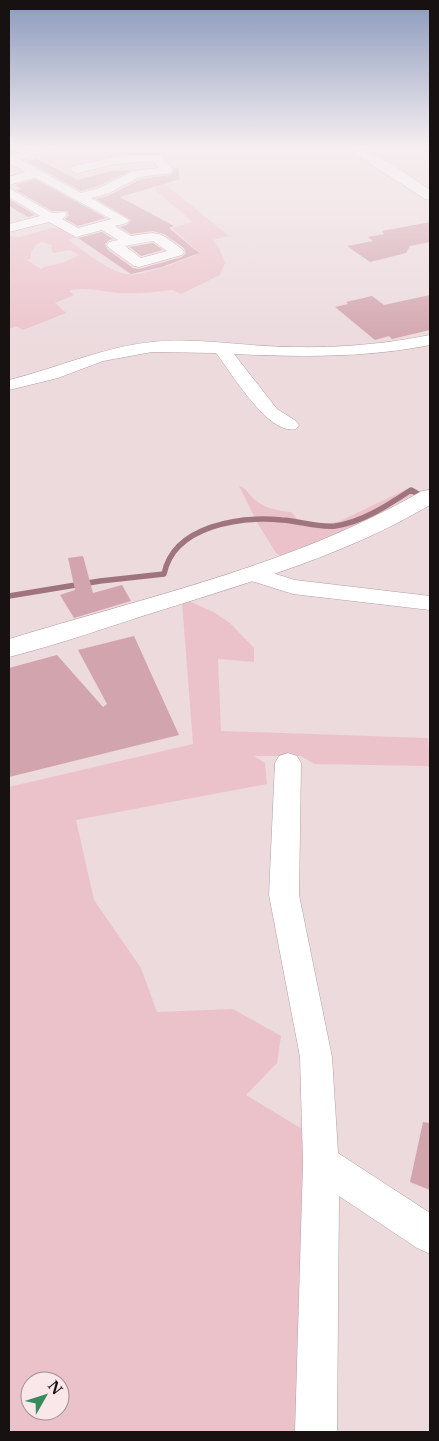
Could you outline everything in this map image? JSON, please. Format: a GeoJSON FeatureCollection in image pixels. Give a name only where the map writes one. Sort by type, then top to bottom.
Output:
{"type":"FeatureCollection","features":[{"type":"Feature","properties":{"kind":"street"},"geometry":{"type":"LineString","coordinates":[[45,214],[81,238],[122,220],[111,214]]}},
{"type":"Feature","properties":{"kind":"street"},"geometry":{"type":"LineString","coordinates":[[9,228],[61,214]]}},
{"type":"Feature","properties":{"kind":"street"},"geometry":{"type":"LineString","coordinates":[[105,226],[130,241]]}},
{"type":"Feature","properties":{"kind":"street"},"geometry":{"type":"LineString","coordinates":[[9,385],[52,374],[99,357],[136,349],[182,346],[294,352],[396,347],[430,340]]}},
{"type":"Feature","properties":{"kind":"street"},"geometry":{"type":"LineString","coordinates":[[222,349],[271,413],[290,426]]}},
{"type":"Feature","properties":{"kind":"street"},"geometry":{"type":"LineString","coordinates":[[9,648],[253,574],[305,556],[375,528],[430,496]]}},
{"type":"Feature","properties":{"kind":"street"},"geometry":{"type":"LineString","coordinates":[[253,574],[293,587],[430,603]]}},
{"type":"Feature","properties":{"kind":"street"},"geometry":{"type":"LineString","coordinates":[[288,764],[284,895],[316,1057],[321,1163],[316,1432]]}},
{"type":"Feature","properties":{"kind":"street"},"geometry":{"type":"LineString","coordinates":[[321,1163],[430,1235]]}},
{"type":"Feature","properties":{"kind":"shaded area"},"geometry":{"type":"Polygon","coordinates":[[[184,214],[202,214],[229,236],[213,240],[219,248],[225,263],[220,275],[181,294],[173,290],[132,293],[88,289],[69,291],[74,295],[55,303],[66,313],[23,330],[16,326],[9,329],[9,236],[20,237],[52,228],[60,228],[75,237],[68,240],[103,264],[118,272],[132,275],[171,265],[196,255],[195,249],[172,228],[193,222],[184,214]],[[42,242],[37,244],[31,252],[31,258],[27,260],[41,269],[73,259],[79,255],[70,250],[53,253],[51,248],[53,245],[42,242]]]}},
{"type":"Feature","properties":{"kind":"shaded area"},"geometry":{"type":"Polygon","coordinates":[[[239,486],[244,488],[262,505],[276,510],[291,512],[298,520],[316,525],[338,522],[407,489],[415,493],[349,528],[280,556],[276,553],[258,524],[239,486]]]}},
{"type":"Feature","properties":{"kind":"shaded area"},"geometry":{"type":"Polygon","coordinates":[[[189,601],[215,613],[230,623],[254,648],[254,662],[218,659],[221,731],[428,738],[430,768],[427,766],[314,764],[301,756],[254,756],[265,763],[267,784],[76,820],[94,900],[141,968],[157,1012],[233,1009],[281,1036],[277,1063],[246,1095],[307,1132],[303,1194],[298,1432],[9,1432],[9,787],[193,744],[182,602],[189,601]]]}},
{"type":"Feature","properties":{"kind":"building"},"geometry":{"type":"Polygon","coordinates":[[[23,214],[35,215],[28,217],[23,214]]]}},
{"type":"Feature","properties":{"kind":"building"},"geometry":{"type":"Polygon","coordinates":[[[99,214],[106,218],[78,226],[65,219],[69,215],[99,214]]]}},
{"type":"Feature","properties":{"kind":"building"},"geometry":{"type":"Polygon","coordinates":[[[121,214],[152,214],[174,226],[169,228],[199,253],[162,267],[131,274],[78,238],[102,232],[113,239],[105,244],[108,250],[133,268],[139,269],[182,257],[186,253],[184,248],[164,234],[153,231],[131,234],[120,227],[127,225],[131,220],[121,214]]]}},
{"type":"Feature","properties":{"kind":"building"},"geometry":{"type":"Polygon","coordinates":[[[430,222],[430,242],[410,246],[406,253],[370,262],[347,246],[373,241],[368,237],[384,234],[382,231],[430,222]]]}},
{"type":"Feature","properties":{"kind":"building"},"geometry":{"type":"Polygon","coordinates":[[[153,243],[163,250],[141,256],[130,247],[153,243]]]}},
{"type":"Feature","properties":{"kind":"building"},"geometry":{"type":"Polygon","coordinates":[[[430,295],[430,330],[392,339],[389,336],[375,340],[335,307],[348,304],[346,302],[372,296],[384,305],[430,295]]]}},
{"type":"Feature","properties":{"kind":"building"},"geometry":{"type":"Polygon","coordinates":[[[83,556],[93,593],[122,585],[131,601],[74,618],[60,595],[75,590],[68,558],[83,556]]]}},
{"type":"Feature","properties":{"kind":"building"},"geometry":{"type":"Polygon","coordinates":[[[134,636],[179,735],[9,777],[9,668],[57,655],[103,707],[107,704],[78,650],[134,636]]]}},
{"type":"Feature","properties":{"kind":"building"},"geometry":{"type":"Polygon","coordinates":[[[423,1122],[430,1123],[430,1190],[410,1182],[423,1122]]]}},
{"type":"Feature","properties":{"kind":"waterway"},"geometry":{"type":"LineString","coordinates":[[9,596],[100,581],[164,574],[170,557],[181,544],[195,534],[229,522],[266,519],[335,526],[365,517],[411,490],[430,501]]}}]}
